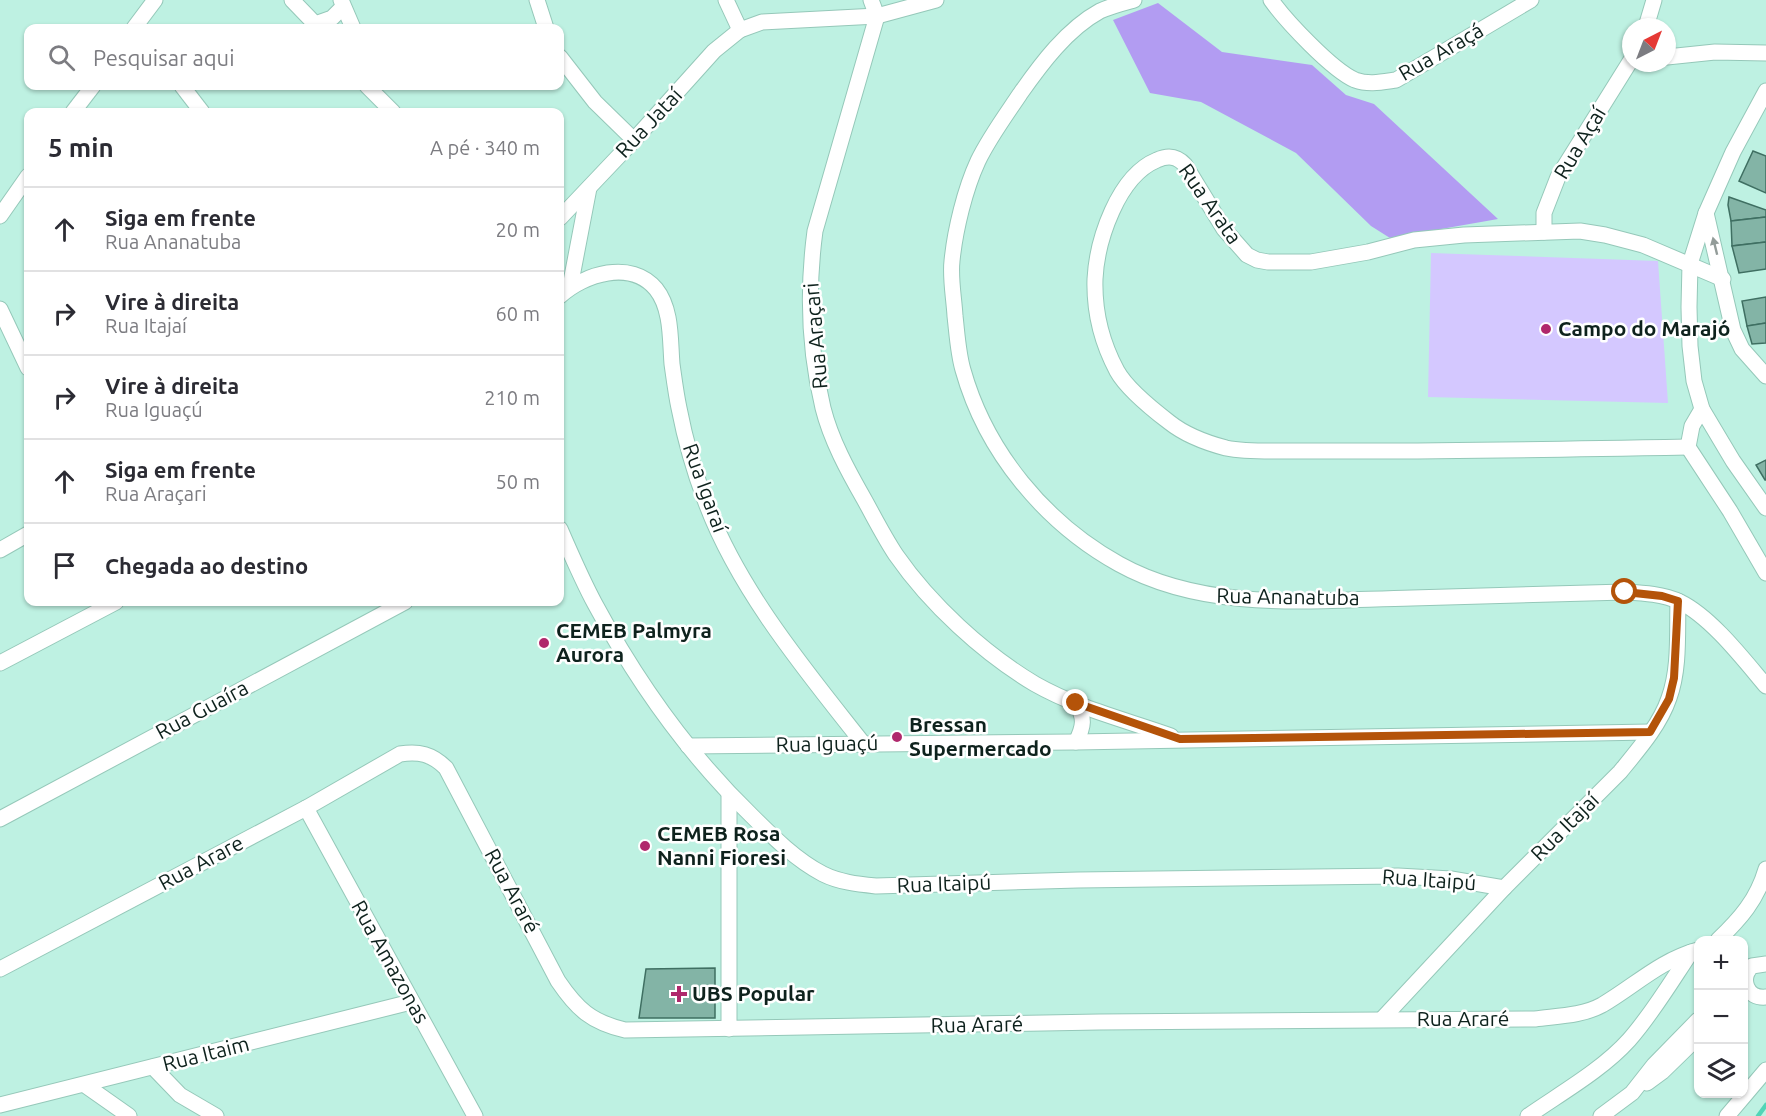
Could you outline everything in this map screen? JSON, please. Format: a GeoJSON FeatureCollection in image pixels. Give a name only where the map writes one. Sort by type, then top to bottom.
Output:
{"type":"FeatureCollection","features":[{"type":"Feature","properties":{"kind":"street"},"geometry":{"type":"LineString","coordinates":[[139,24],[155,0]]}},
{"type":"Feature","properties":{"kind":"street"},"geometry":{"type":"LineString","coordinates":[[292,0],[315,24]]}},
{"type":"Feature","properties":{"kind":"street"},"geometry":{"type":"LineString","coordinates":[[537,0],[545,24]]}},
{"type":"Feature","properties":{"kind":"street"},"geometry":{"type":"LineString","coordinates":[[726,0],[740,30],[762,22],[877,16],[936,0]]}},
{"type":"Feature","properties":{"kind":"street"},"geometry":{"type":"LineString","coordinates":[[872,0],[877,16]]}},
{"type":"Feature","properties":{"kind":"street","name":"Rua Ananatuba"},"geometry":{"type":"LineString","coordinates":[[1134,0],[1110,7],[1091,17],[1041,65],[1011,107],[978,161],[962,209],[952,263],[962,369],[990,438],[1014,474],[1047,509],[1082,540],[1121,565],[1169,585],[1202,594],[1267,600],[1625,592],[1662,596],[1678,601],[1710,623],[1766,686]]}},
{"type":"Feature","properties":{"kind":"street","name":"Rua Araçá"},"geometry":{"type":"LineString","coordinates":[[1271,0],[1336,69],[1356,80],[1372,84],[1396,80],[1531,0]]}},
{"type":"Feature","properties":{"kind":"street"},"geometry":{"type":"LineString","coordinates":[[1649,18],[1654,0]]}},
{"type":"Feature","properties":{"kind":"street"},"geometry":{"type":"LineString","coordinates":[[321,24],[332,18],[342,3]]}},
{"type":"Feature","properties":{"kind":"street"},"geometry":{"type":"LineString","coordinates":[[342,3],[351,24]]}},
{"type":"Feature","properties":{"kind":"street","name":"Rua Araçari"},"geometry":{"type":"LineString","coordinates":[[877,16],[825,194],[813,241],[811,261],[810,317],[814,364],[824,410],[835,442],[895,554],[948,616],[997,658],[1035,684],[1076,703],[1180,739]]}},
{"type":"Feature","properties":{"kind":"street","name":"Rua Jataí"},"geometry":{"type":"LineString","coordinates":[[564,214],[714,51],[740,30]]}},
{"type":"Feature","properties":{"kind":"street"},"geometry":{"type":"LineString","coordinates":[[1676,56],[1715,52],[1766,52]]}},
{"type":"Feature","properties":{"kind":"street"},"geometry":{"type":"LineString","coordinates":[[564,62],[595,102],[634,140]]}},
{"type":"Feature","properties":{"kind":"street","name":"Rua Açaí"},"geometry":{"type":"LineString","coordinates":[[1544,232],[1544,213],[1558,177],[1624,72]]}},
{"type":"Feature","properties":{"kind":"street"},"geometry":{"type":"LineString","coordinates":[[76,108],[90,90]]}},
{"type":"Feature","properties":{"kind":"street"},"geometry":{"type":"LineString","coordinates":[[185,90],[199,108]]}},
{"type":"Feature","properties":{"kind":"street"},"geometry":{"type":"LineString","coordinates":[[372,90],[389,108]]}},
{"type":"Feature","properties":{"kind":"street"},"geometry":{"type":"LineString","coordinates":[[379,90],[389,108]]}},
{"type":"Feature","properties":{"kind":"street"},"geometry":{"type":"LineString","coordinates":[[1766,92],[1733,152],[1706,213],[1690,264],[1690,346],[1694,381],[1702,409],[1733,461],[1766,508]]}},
{"type":"Feature","properties":{"kind":"street","name":"Rua Arata"},"geometry":{"type":"LineString","coordinates":[[1688,447],[1476,451],[1264,451],[1227,448],[1202,440],[1171,423],[1141,398],[1118,373],[1102,337],[1096,303],[1095,278],[1101,242],[1114,207],[1132,178],[1139,170],[1160,158],[1170,156],[1181,160],[1224,229],[1247,255],[1257,260],[1311,262],[1368,252],[1413,240],[1464,235],[1580,231],[1643,245],[1723,279]]}},
{"type":"Feature","properties":{"kind":"street"},"geometry":{"type":"LineString","coordinates":[[0,216],[24,182]]}},
{"type":"Feature","properties":{"kind":"street"},"geometry":{"type":"LineString","coordinates":[[565,292],[589,188]]}},
{"type":"Feature","properties":{"kind":"street"},"geometry":{"type":"LineString","coordinates":[[1706,213],[1733,330],[1742,349],[1766,376]]}},
{"type":"Feature","properties":{"kind":"street","name":"Rua Igaraí"},"geometry":{"type":"LineString","coordinates":[[565,292],[588,277],[623,272],[635,273],[648,281],[657,291],[664,303],[669,323],[672,367],[679,409],[705,501],[728,550],[765,613],[799,662],[862,742]]}},
{"type":"Feature","properties":{"kind":"street"},"geometry":{"type":"LineString","coordinates":[[0,309],[24,360]]}},
{"type":"Feature","properties":{"kind":"street"},"geometry":{"type":"LineString","coordinates":[[1702,409],[1692,426],[1688,447],[1730,511],[1766,573]]}},
{"type":"Feature","properties":{"kind":"street"},"geometry":{"type":"LineString","coordinates":[[0,550],[24,536]]}},
{"type":"Feature","properties":{"kind":"street","name":"Rua Itaipú"},"geometry":{"type":"LineString","coordinates":[[564,538],[594,603],[619,645],[666,718],[688,746],[729,794],[771,835],[823,874],[847,883],[866,885],[1398,876],[1451,879],[1504,888]]}},
{"type":"Feature","properties":{"kind":"street","name":"Rua Itajaí"},"geometry":{"type":"LineString","coordinates":[[1382,1020],[1504,888],[1620,772],[1650,732],[1669,699],[1674,678],[1678,601]]}},
{"type":"Feature","properties":{"kind":"street"},"geometry":{"type":"LineString","coordinates":[[0,663],[108,606]]}},
{"type":"Feature","properties":{"kind":"street","name":"Rua Guaíra"},"geometry":{"type":"LineString","coordinates":[[0,819],[398,606]]}},
{"type":"Feature","properties":{"kind":"street"},"geometry":{"type":"LineString","coordinates":[[1076,703],[1084,719],[1076,742]]}},
{"type":"Feature","properties":{"kind":"street","name":"Rua Iguaçú"},"geometry":{"type":"LineString","coordinates":[[688,746],[1650,732]]}},
{"type":"Feature","properties":{"kind":"street","name":"Rua Araré"},"geometry":{"type":"LineString","coordinates":[[400,754],[414,752],[427,754],[439,760],[446,768],[558,981],[571,1001],[588,1017],[605,1026],[625,1030],[1087,1022],[1535,1019],[1575,1014],[1600,1006],[1664,963],[1694,952]]}},
{"type":"Feature","properties":{"kind":"street","name":"Rua Arare"},"geometry":{"type":"LineString","coordinates":[[0,969],[306,808],[400,754]]}},
{"type":"Feature","properties":{"kind":"street"},"geometry":{"type":"LineString","coordinates":[[729,794],[729,1029]]}},
{"type":"Feature","properties":{"kind":"street","name":"Rua Amazonas"},"geometry":{"type":"LineString","coordinates":[[306,808],[475,1116]]}},
{"type":"Feature","properties":{"kind":"street"},"geometry":{"type":"LineString","coordinates":[[1722,936],[1742,918],[1757,893],[1766,869]]}},
{"type":"Feature","properties":{"kind":"street"},"geometry":{"type":"LineString","coordinates":[[1763,1000],[1750,993],[1745,978],[1766,952]]}},
{"type":"Feature","properties":{"kind":"street"},"geometry":{"type":"LineString","coordinates":[[1528,1116],[1584,1077],[1628,1041],[1694,953]]}},
{"type":"Feature","properties":{"kind":"street"},"geometry":{"type":"LineString","coordinates":[[1748,1004],[1763,1000]]}},
{"type":"Feature","properties":{"kind":"street","name":"Rua Itaim"},"geometry":{"type":"LineString","coordinates":[[0,1105],[411,1002]]}},
{"type":"Feature","properties":{"kind":"street"},"geometry":{"type":"LineString","coordinates":[[1632,1093],[1654,1065],[1694,1024]]}},
{"type":"Feature","properties":{"kind":"street"},"geometry":{"type":"LineString","coordinates":[[1601,1116],[1662,1072],[1694,1041]]}},
{"type":"Feature","properties":{"kind":"street"},"geometry":{"type":"LineString","coordinates":[[153,1067],[180,1095],[216,1116]]}},
{"type":"Feature","properties":{"kind":"street"},"geometry":{"type":"LineString","coordinates":[[1727,1116],[1766,1070]]}},
{"type":"Feature","properties":{"kind":"street"},"geometry":{"type":"LineString","coordinates":[[85,1085],[129,1116]]}},
{"type":"Feature","properties":{"kind":"shaded area"},"geometry":{"type":"Polygon","coordinates":[[[1158,3],[1222,52],[1312,65],[1346,95],[1374,104],[1498,219],[1390,238],[1371,226],[1296,153],[1201,102],[1150,93],[1113,20],[1158,3]]]}},
{"type":"Feature","properties":{"kind":"shaded area","name":"Campo do Marajó"},"geometry":{"type":"Polygon","coordinates":[[[1431,253],[1658,261],[1668,403],[1428,397],[1431,253]]]}},
{"type":"Feature","properties":{"kind":"building"},"geometry":{"type":"Polygon","coordinates":[[[1753,151],[1766,156],[1766,193],[1739,181],[1753,151]]]}},
{"type":"Feature","properties":{"kind":"building"},"geometry":{"type":"Polygon","coordinates":[[[1729,197],[1766,210],[1766,217],[1731,221],[1729,197]]]}},
{"type":"Feature","properties":{"kind":"building"},"geometry":{"type":"Polygon","coordinates":[[[1766,217],[1766,242],[1732,246],[1731,221],[1766,217]]]}},
{"type":"Feature","properties":{"kind":"building"},"geometry":{"type":"Polygon","coordinates":[[[1766,242],[1766,269],[1739,273],[1732,246],[1766,242]]]}},
{"type":"Feature","properties":{"kind":"building"},"geometry":{"type":"Polygon","coordinates":[[[1766,297],[1766,323],[1747,326],[1742,301],[1766,297]]]}},
{"type":"Feature","properties":{"kind":"building"},"geometry":{"type":"Polygon","coordinates":[[[1766,323],[1766,343],[1752,344],[1747,326],[1766,323]]]}},
{"type":"Feature","properties":{"kind":"building"},"geometry":{"type":"Polygon","coordinates":[[[1766,460],[1766,480],[1765,480],[1756,465],[1766,460]]]}},
{"type":"Feature","properties":{"kind":"building","name":"UBS Popular"},"geometry":{"type":"Polygon","coordinates":[[[715,968],[715,1018],[639,1018],[646,969],[715,968]]]}},
{"type":"Feature","properties":{"kind":"waterway"},"geometry":{"type":"LineString","coordinates":[[1758,1116],[1766,1105]]}},
{"type":"Feature","properties":{"kind":"place","name":"Campo do Marajó"},"geometry":{"type":"Point","coordinates":[1546,329]}},
{"type":"Feature","properties":{"kind":"place","name":"CEMEB Palmyra Aurora"},"geometry":{"type":"Point","coordinates":[544,643]}},
{"type":"Feature","properties":{"kind":"place","name":"Bressan Supermercado"},"geometry":{"type":"Point","coordinates":[897,737]}},
{"type":"Feature","properties":{"kind":"place","name":"CEMEB Rosa Nanni Fioresi"},"geometry":{"type":"Point","coordinates":[645,846]}},
{"type":"Feature","properties":{"kind":"place","name":"UBS Popular"},"geometry":{"type":"Point","coordinates":[679,994]}},
{"type":"Feature","properties":{"kind":"route"},"geometry":{"type":"LineString","coordinates":[[1076,703],[1180,739],[1650,732],[1663,713],[1674,678],[1678,601],[1645,593],[1625,592]]}}]}
